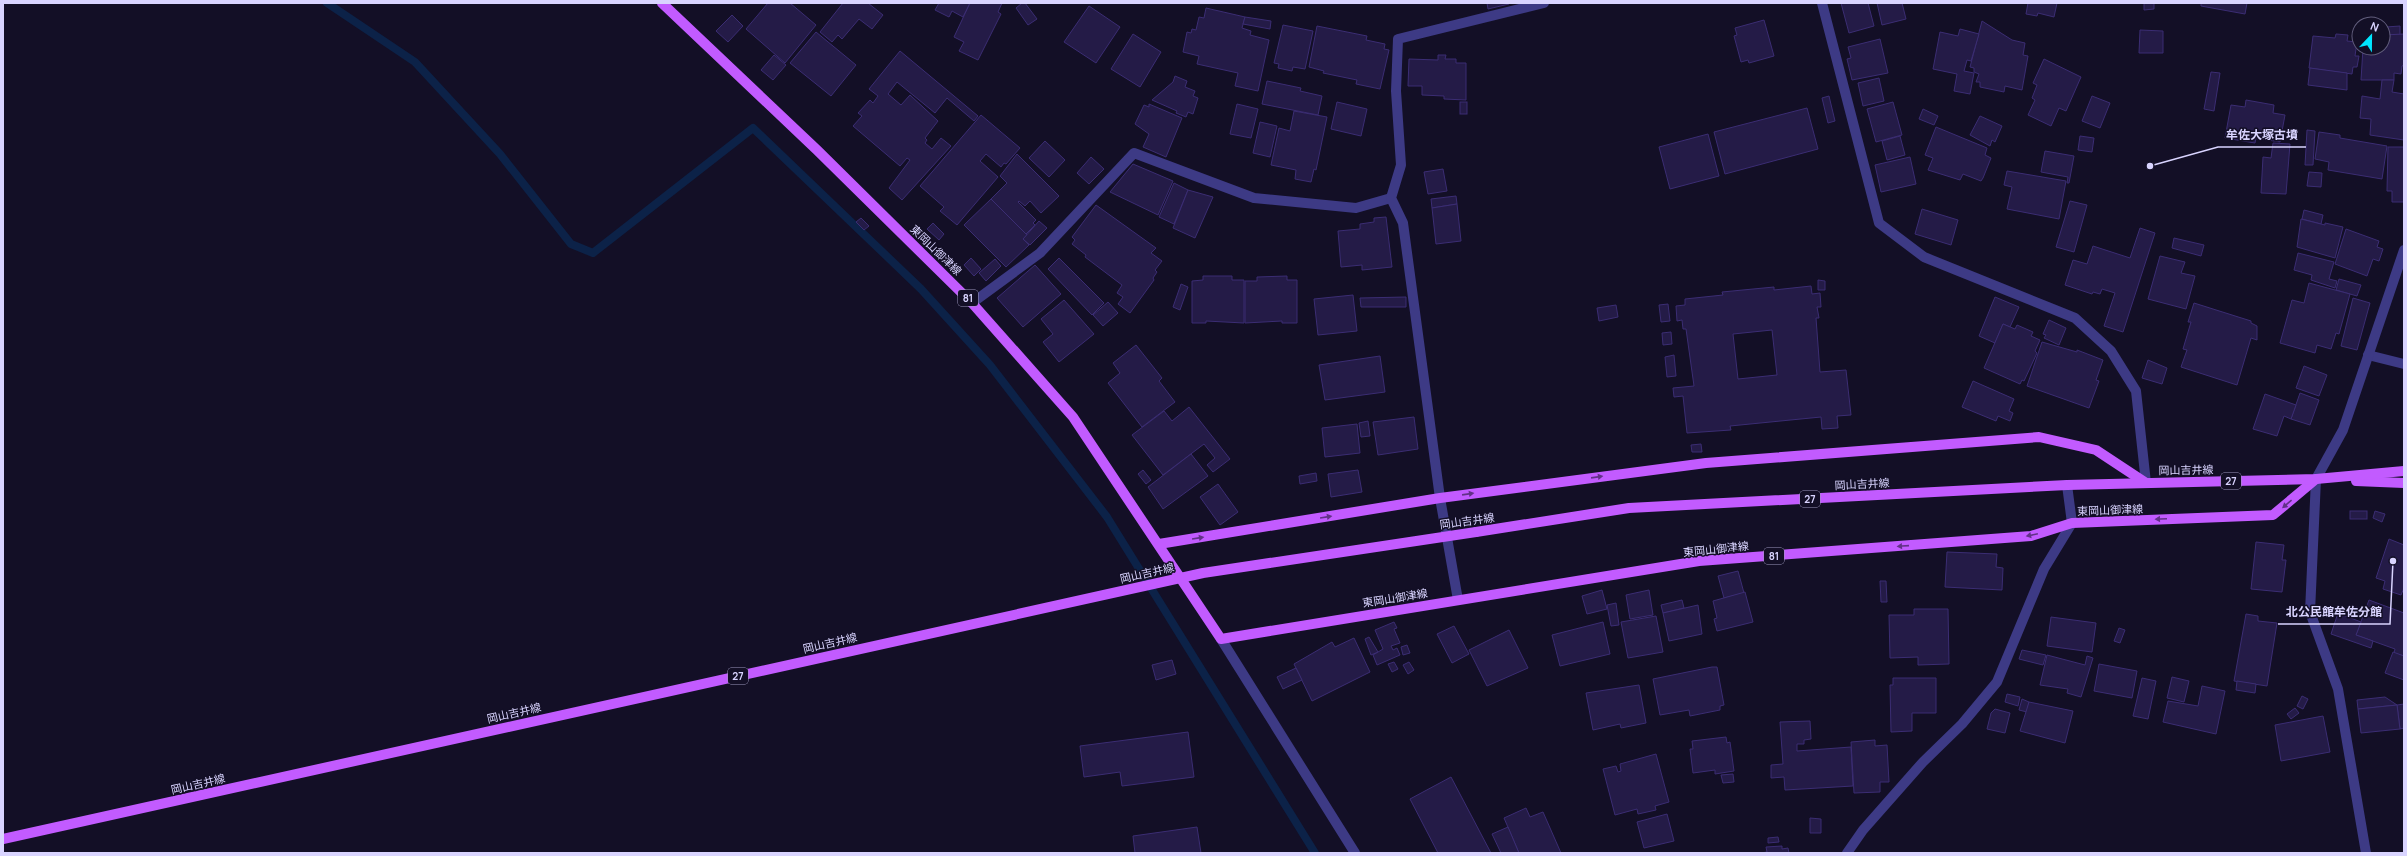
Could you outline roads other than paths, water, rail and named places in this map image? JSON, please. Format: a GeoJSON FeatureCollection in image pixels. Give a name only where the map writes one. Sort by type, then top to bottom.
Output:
{"type":"FeatureCollection","features":[{"type":"Feature","properties":{"kind":"main road","name":"東岡山御津線"},"geometry":{"type":"LineString","coordinates":[[662,3],[817,150],[972,303],[1073,417],[1221,639],[1699,561],[2032,536],[2072,523],[2274,515],[2316,479]]}},
{"type":"Feature","properties":{"kind":"main road"},"geometry":{"type":"LineString","coordinates":[[1159,544],[1440,498],[1706,463],[2039,437],[2096,450],[2146,483]]}},
{"type":"Feature","properties":{"kind":"main road","name":"岡山吉井線"},"geometry":{"type":"LineString","coordinates":[[3,839],[1203,572],[1629,508],[2067,485],[2316,479],[2404,471]]}},
{"type":"Feature","properties":{"kind":"main road","name":"岡山吉井線"},"geometry":{"type":"LineString","coordinates":[[2316,479],[2404,483]]}},
{"type":"Feature","properties":{"kind":"street"},"geometry":{"type":"LineString","coordinates":[[1458,600],[1440,498],[1403,223],[1391,198],[1401,165],[1396,91],[1398,39],[1544,3]]}},
{"type":"Feature","properties":{"kind":"street"},"geometry":{"type":"LineString","coordinates":[[1822,3],[1879,223],[1924,257],[2075,318],[2111,351],[2136,391],[2146,483]]}},
{"type":"Feature","properties":{"kind":"street"},"geometry":{"type":"LineString","coordinates":[[972,303],[1040,253],[1134,153],[1254,198],[1356,208],[1391,198]]}},
{"type":"Feature","properties":{"kind":"street"},"geometry":{"type":"LineString","coordinates":[[2366,853],[2338,689],[2310,612],[2316,479],[2343,430],[2404,250]]}},
{"type":"Feature","properties":{"kind":"street"},"geometry":{"type":"LineString","coordinates":[[2368,355],[2404,364]]}},
{"type":"Feature","properties":{"kind":"street"},"geometry":{"type":"LineString","coordinates":[[1847,853],[1863,830],[1923,762],[1962,724],[1997,682],[2044,569],[2072,523],[2067,485]]}},
{"type":"Feature","properties":{"kind":"street"},"geometry":{"type":"LineString","coordinates":[[1221,639],[1355,853]]}},
{"type":"Feature","properties":{"kind":"waterway"},"geometry":{"type":"LineString","coordinates":[[327,3],[415,62],[500,154],[571,244],[593,253],[753,128],[921,289],[990,365],[1107,517],[1315,853]]}},
{"type":"Feature","properties":{"kind":"place","name":"牟佐大塚古墳"},"geometry":{"type":"Point","coordinates":[2150,166]}},
{"type":"Feature","properties":{"kind":"place","name":"北公民館牟佐分館"},"geometry":{"type":"Point","coordinates":[2393,561]}}]}
